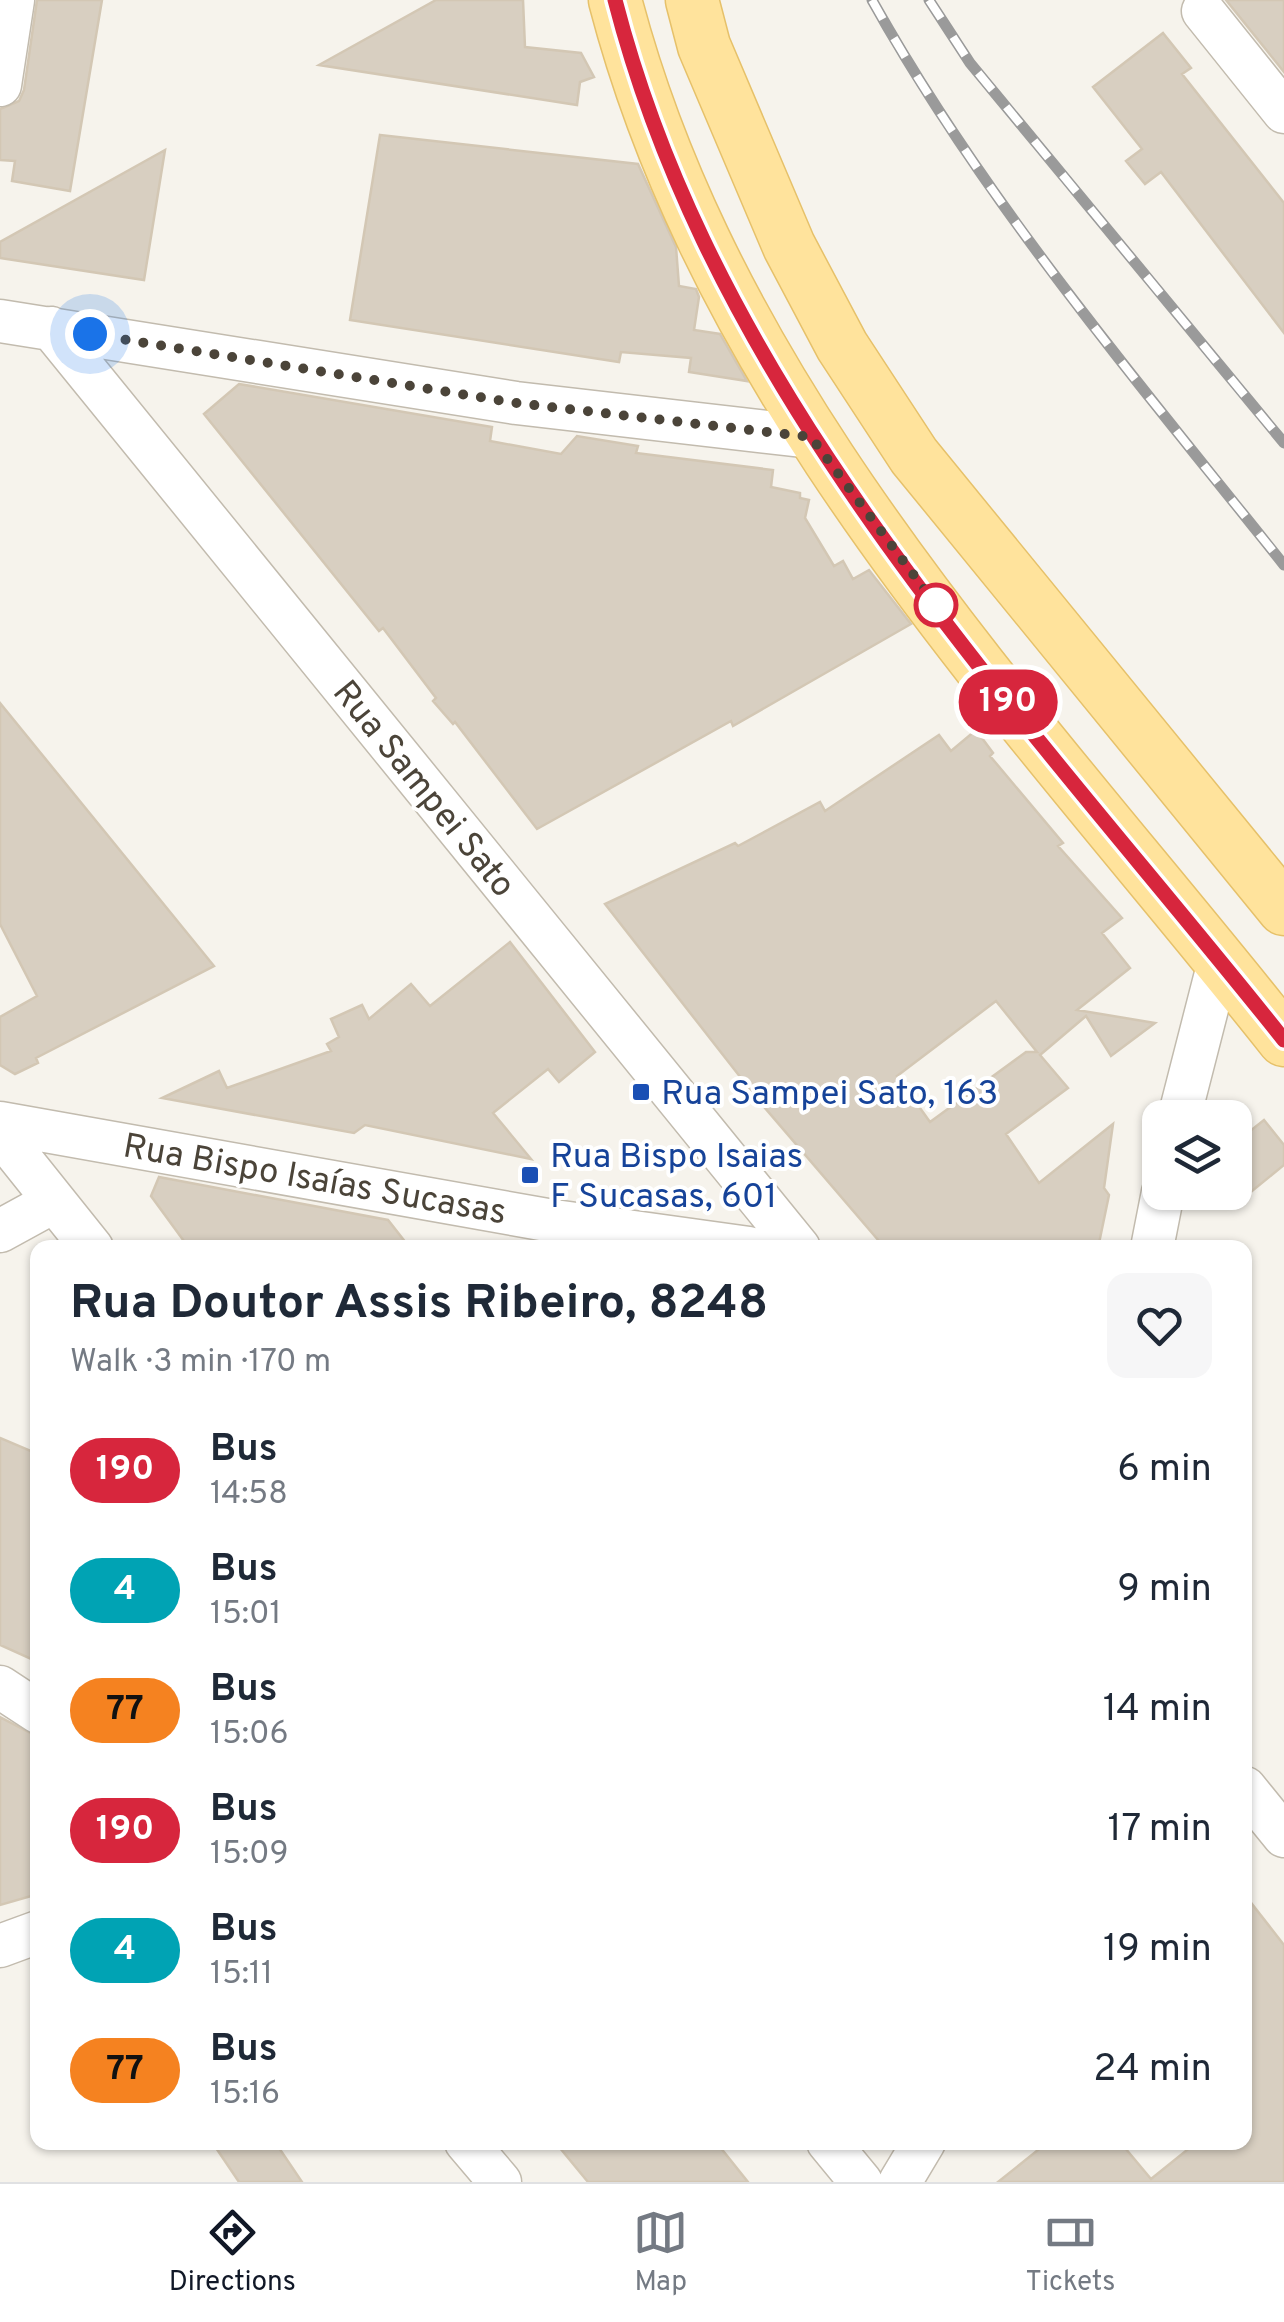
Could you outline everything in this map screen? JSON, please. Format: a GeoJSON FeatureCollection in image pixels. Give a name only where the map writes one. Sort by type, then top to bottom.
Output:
{"type":"FeatureCollection","features":[{"type":"Feature","properties":{"kind":"main road"},"geometry":{"type":"LineString","coordinates":[[615,0],[633,69],[687,201],[746,321],[811,437],[1044,750],[1284,1040]]}},
{"type":"Feature","properties":{"kind":"main road"},"geometry":{"type":"LineString","coordinates":[[692,0],[704,46],[789,246],[862,377],[926,471],[1284,909]]}},
{"type":"Feature","properties":{"kind":"street"},"geometry":{"type":"LineString","coordinates":[[0,85],[14,0]]}},
{"type":"Feature","properties":{"kind":"street"},"geometry":{"type":"LineString","coordinates":[[1203,11],[1284,112]]}},
{"type":"Feature","properties":{"kind":"street"},"geometry":{"type":"LineString","coordinates":[[0,321],[516,403],[811,437]]}},
{"type":"Feature","properties":{"kind":"street","name":"Rua Sampei Sato"},"geometry":{"type":"LineString","coordinates":[[51,328],[792,1240]]}},
{"type":"Feature","properties":{"kind":"street"},"geometry":{"type":"LineString","coordinates":[[1184,1100],[1220,958]]}},
{"type":"Feature","properties":{"kind":"street","name":"Rua Bispo Isaías Sucasas"},"geometry":{"type":"LineString","coordinates":[[0,1123],[547,1220],[691,1240]]}},
{"type":"Feature","properties":{"kind":"street"},"geometry":{"type":"LineString","coordinates":[[0,1134],[85,1240]]}},
{"type":"Feature","properties":{"kind":"street"},"geometry":{"type":"LineString","coordinates":[[0,1231],[54,1202]]}},
{"type":"Feature","properties":{"kind":"street"},"geometry":{"type":"LineString","coordinates":[[1154,1240],[1159,1210]]}},
{"type":"Feature","properties":{"kind":"street"},"geometry":{"type":"LineString","coordinates":[[0,1688],[30,1707]]}},
{"type":"Feature","properties":{"kind":"street"},"geometry":{"type":"LineString","coordinates":[[1252,1797],[1284,1836]]}},
{"type":"Feature","properties":{"kind":"street"},"geometry":{"type":"LineString","coordinates":[[0,1946],[30,1935]]}},
{"type":"Feature","properties":{"kind":"street"},"geometry":{"type":"LineString","coordinates":[[473,2150],[500,2182]]}},
{"type":"Feature","properties":{"kind":"street"},"geometry":{"type":"LineString","coordinates":[[834,2150],[860,2182]]}},
{"type":"Feature","properties":{"kind":"street"},"geometry":{"type":"LineString","coordinates":[[900,2182],[919,2150]]}},
{"type":"Feature","properties":{"kind":"building"},"geometry":{"type":"Polygon","coordinates":[[[37,0],[102,0],[70,191],[12,181],[15,161],[0,160],[0,109],[19,101],[24,90],[37,0]]]}},
{"type":"Feature","properties":{"kind":"building"},"geometry":{"type":"Polygon","coordinates":[[[436,0],[523,0],[525,47],[581,53],[594,77],[580,82],[577,105],[319,65],[436,0]]]}},
{"type":"Feature","properties":{"kind":"building"},"geometry":{"type":"Polygon","coordinates":[[[1226,0],[1284,0],[1284,72],[1226,0]]]}},
{"type":"Feature","properties":{"kind":"building"},"geometry":{"type":"Polygon","coordinates":[[[1163,33],[1191,68],[1182,74],[1284,203],[1284,333],[1161,172],[1145,184],[1126,161],[1142,149],[1093,87],[1163,33]]]}},
{"type":"Feature","properties":{"kind":"building"},"geometry":{"type":"Polygon","coordinates":[[[380,135],[638,164],[676,247],[679,286],[696,289],[699,297],[694,330],[720,334],[747,381],[689,372],[691,358],[621,352],[619,362],[350,320],[380,135]]]}},
{"type":"Feature","properties":{"kind":"building"},"geometry":{"type":"Polygon","coordinates":[[[165,150],[144,280],[0,258],[0,242],[165,150]]]}},
{"type":"Feature","properties":{"kind":"building"},"geometry":{"type":"Polygon","coordinates":[[[239,384],[492,427],[490,441],[561,454],[577,436],[638,446],[636,453],[773,470],[771,487],[800,493],[800,498],[809,500],[805,518],[834,566],[843,561],[853,579],[869,570],[911,624],[733,726],[731,721],[537,829],[455,722],[433,701],[436,698],[383,628],[379,631],[204,414],[239,384]]]}},
{"type":"Feature","properties":{"kind":"building"},"geometry":{"type":"Polygon","coordinates":[[[0,703],[214,966],[36,1058],[38,1063],[15,1074],[0,1065],[0,1017],[37,996],[0,924],[0,703]]]}},
{"type":"Feature","properties":{"kind":"building"},"geometry":{"type":"Polygon","coordinates":[[[976,730],[993,753],[990,756],[1063,843],[1058,846],[1122,918],[1102,933],[1130,968],[1077,1010],[1155,1023],[1111,1056],[1086,1016],[1040,1055],[1068,1088],[1006,1134],[1039,1183],[1113,1124],[1104,1188],[1109,1195],[1100,1240],[878,1240],[759,1101],[605,904],[735,843],[738,846],[820,802],[825,811],[939,735],[951,751],[976,730]],[[996,1001],[897,1076],[930,1122],[1026,1052],[1037,1052],[996,1001]]]}},
{"type":"Feature","properties":{"kind":"building"},"geometry":{"type":"Polygon","coordinates":[[[510,942],[595,1052],[559,1082],[548,1069],[493,1113],[531,1159],[365,1125],[354,1133],[162,1098],[219,1071],[227,1088],[331,1051],[327,1044],[339,1037],[331,1019],[362,1005],[369,1019],[411,984],[430,1006],[510,942]]]}},
{"type":"Feature","properties":{"kind":"building"},"geometry":{"type":"Polygon","coordinates":[[[1264,1120],[1284,1145],[1284,1165],[1252,1191],[1252,1130],[1264,1120]]]}},
{"type":"Feature","properties":{"kind":"building"},"geometry":{"type":"Polygon","coordinates":[[[159,1177],[388,1220],[404,1240],[183,1240],[151,1196],[159,1177]]]}},
{"type":"Feature","properties":{"kind":"building"},"geometry":{"type":"Polygon","coordinates":[[[0,1438],[30,1451],[30,1658],[0,1645],[0,1438]]]}},
{"type":"Feature","properties":{"kind":"building"},"geometry":{"type":"Polygon","coordinates":[[[0,1717],[30,1733],[30,1896],[0,1905],[0,1717]]]}},
{"type":"Feature","properties":{"kind":"building"},"geometry":{"type":"Polygon","coordinates":[[[1252,1904],[1284,1945],[1284,2182],[998,2182],[1038,2150],[1127,2150],[1151,2179],[1187,2150],[1252,2150],[1252,1904]]]}},
{"type":"Feature","properties":{"kind":"building"},"geometry":{"type":"Polygon","coordinates":[[[217,2150],[280,2150],[302,2182],[239,2182],[217,2150]]]}},
{"type":"Feature","properties":{"kind":"building"},"geometry":{"type":"Polygon","coordinates":[[[562,2150],[722,2150],[748,2182],[588,2182],[562,2150]]]}},
{"type":"Feature","properties":{"kind":"railway"},"geometry":{"type":"LineString","coordinates":[[872,0],[916,75],[1014,220],[1284,565]]}},
{"type":"Feature","properties":{"kind":"railway"},"geometry":{"type":"LineString","coordinates":[[929,0],[970,63],[1284,443]]}},
{"type":"Feature","properties":{"kind":"bus line","name":"190"},"geometry":{"type":"LineString","coordinates":[[615,0],[633,69],[687,201],[746,321],[811,437],[1044,750],[1284,1040]]}},
{"type":"Feature","properties":{"kind":"place","name":"Rua Sampei Sato, 163"},"geometry":{"type":"Point","coordinates":[641,1092]}},
{"type":"Feature","properties":{"kind":"place","name":"Rua Bispo Isaias F Sucasas, 601"},"geometry":{"type":"Point","coordinates":[530,1175]}},
{"type":"Feature","properties":{"kind":"route"},"geometry":{"type":"LineString","coordinates":[[90,334],[516,403],[811,437],[938,608],[936,605]]}}]}
